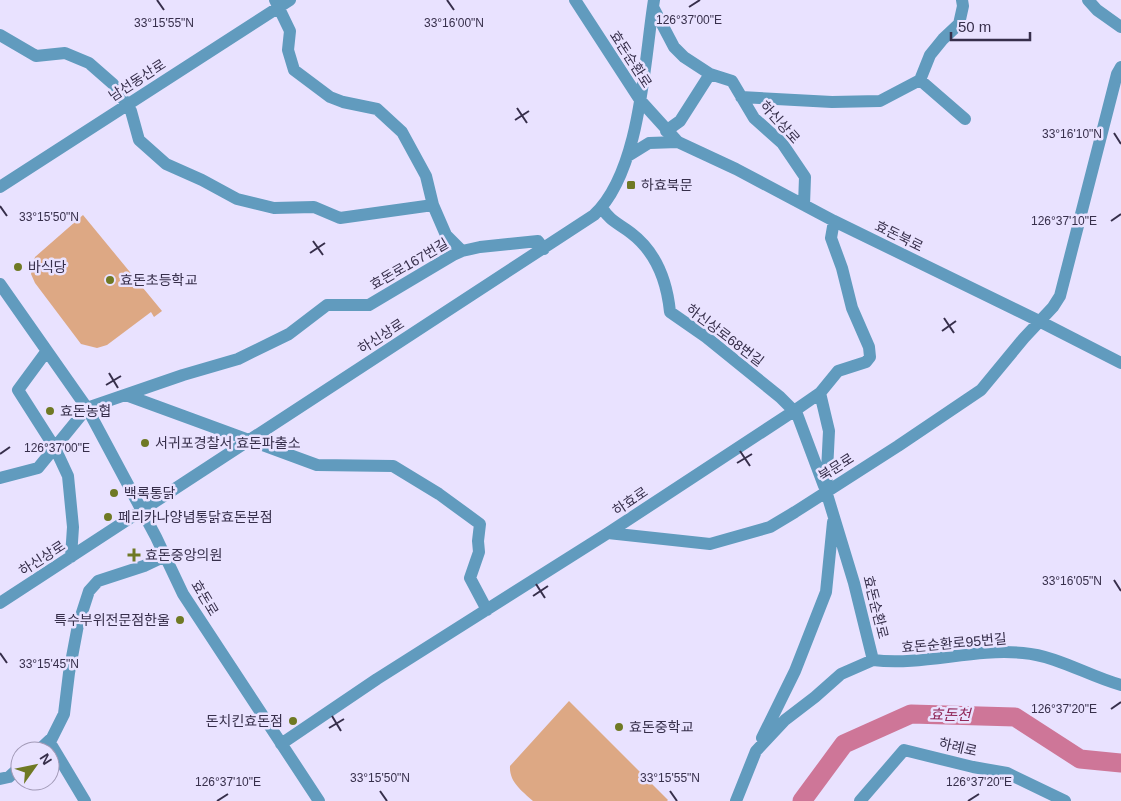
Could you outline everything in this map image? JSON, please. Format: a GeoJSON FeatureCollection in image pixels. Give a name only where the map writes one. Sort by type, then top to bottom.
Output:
{"type":"FeatureCollection","features":[{"type":"Feature","properties":{"kind":"street","name":"남선동산로"},"geometry":{"type":"LineString","coordinates":[[0,186],[127,105],[277,4],[290,0]]}},
{"type":"Feature","properties":{"kind":"street","name":"효돈순환로"},"geometry":{"type":"LineString","coordinates":[[575,0],[640,100],[666,131]]}},
{"type":"Feature","properties":{"kind":"street"},"geometry":{"type":"LineString","coordinates":[[741,97],[832,102],[880,101],[920,80],[930,55],[959,24],[963,6],[962,0]]}},
{"type":"Feature","properties":{"kind":"street"},"geometry":{"type":"LineString","coordinates":[[1088,0],[1097,10],[1121,27]]}},
{"type":"Feature","properties":{"kind":"street"},"geometry":{"type":"LineString","coordinates":[[277,4],[290,30],[288,50],[294,70],[330,97],[343,102],[376,108],[402,132],[426,176],[433,205],[446,235],[462,251]]}},
{"type":"Feature","properties":{"kind":"street","name":"하신상로"},"geometry":{"type":"LineString","coordinates":[[0,603],[544,249],[602,208],[619,179],[628,156],[640,100],[654,4]]}},
{"type":"Feature","properties":{"kind":"street","name":"하신상로"},"geometry":{"type":"LineString","coordinates":[[654,4],[674,48],[710,74],[732,81],[754,118],[782,143],[805,177],[804,205]]}},
{"type":"Feature","properties":{"kind":"street"},"geometry":{"type":"LineString","coordinates":[[0,35],[36,56],[65,54],[89,63],[114,84],[131,111],[139,140],[166,164],[202,180],[237,200],[274,208],[314,207],[340,218],[433,205]]}},
{"type":"Feature","properties":{"kind":"street","name":"북문로"},"geometry":{"type":"LineString","coordinates":[[608,533],[710,544],[770,527],[898,446],[981,390],[1053,307],[1060,296],[1117,74],[1121,67]]}},
{"type":"Feature","properties":{"kind":"street"},"geometry":{"type":"LineString","coordinates":[[666,131],[680,121],[710,74]]}},
{"type":"Feature","properties":{"kind":"street"},"geometry":{"type":"LineString","coordinates":[[920,80],[965,119]]}},
{"type":"Feature","properties":{"kind":"street","name":"효돈북로"},"geometry":{"type":"LineString","coordinates":[[666,131],[678,142],[736,169],[834,221],[1040,321],[1121,363]]}},
{"type":"Feature","properties":{"kind":"street"},"geometry":{"type":"LineString","coordinates":[[628,156],[649,143],[678,142]]}},
{"type":"Feature","properties":{"kind":"street","name":"하신상로68번길"},"geometry":{"type":"LineString","coordinates":[[602,208],[609,218],[632,233],[643,244],[660,269],[668,292],[670,312],[714,343],[780,397],[794,411],[826,491]]}},
{"type":"Feature","properties":{"kind":"street","name":"하효로"},"geometry":{"type":"LineString","coordinates":[[282,744],[377,679],[608,533],[794,411],[820,393],[838,371],[866,362],[870,357],[868,347],[852,308],[842,268],[831,238],[834,221]]}},
{"type":"Feature","properties":{"kind":"street","name":"효돈로167번길"},"geometry":{"type":"LineString","coordinates":[[87,408],[183,375],[238,359],[289,334],[327,305],[369,305],[462,251],[480,247],[538,241],[544,249]]}},
{"type":"Feature","properties":{"kind":"street","name":"효돈로"},"geometry":{"type":"LineString","coordinates":[[0,284],[87,408],[183,594],[319,801]]}},
{"type":"Feature","properties":{"kind":"street"},"geometry":{"type":"LineString","coordinates":[[46,352],[18,390],[55,448],[68,476],[73,527],[70,557]]}},
{"type":"Feature","properties":{"kind":"street","name":"효돈순환로"},"geometry":{"type":"LineString","coordinates":[[736,801],[756,751],[785,720],[841,674],[873,660],[859,599],[826,491],[829,431],[820,393]]}},
{"type":"Feature","properties":{"kind":"street"},"geometry":{"type":"LineString","coordinates":[[126,395],[317,465],[393,466],[439,494],[480,524],[479,552],[470,578],[487,610]]}},
{"type":"Feature","properties":{"kind":"street"},"geometry":{"type":"LineString","coordinates":[[0,478],[38,468],[87,408]]}},
{"type":"Feature","properties":{"kind":"street"},"geometry":{"type":"LineString","coordinates":[[756,751],[795,671],[826,592],[833,515]]}},
{"type":"Feature","properties":{"kind":"street"},"geometry":{"type":"LineString","coordinates":[[49,741],[64,714],[78,625],[89,591],[98,581],[144,566],[165,556]]}},
{"type":"Feature","properties":{"kind":"street","name":"효돈순환로95번길"},"geometry":{"type":"LineString","coordinates":[[873,660],[894,663],[1002,652],[1024,653],[1064,663],[1121,685]]}},
{"type":"Feature","properties":{"kind":"street","name":"하례로"},"geometry":{"type":"LineString","coordinates":[[860,801],[904,750],[973,767],[1007,772],[1065,801]]}},
{"type":"Feature","properties":{"kind":"street"},"geometry":{"type":"LineString","coordinates":[[60,759],[85,801]]}},
{"type":"Feature","properties":{"kind":"shaded area"},"geometry":{"type":"Polygon","coordinates":[[[83,215],[162,311],[154,317],[151,312],[107,345],[97,348],[81,344],[35,283],[31,274],[35,257],[83,215]]]}},
{"type":"Feature","properties":{"kind":"shaded area"},"geometry":{"type":"Polygon","coordinates":[[[569,701],[667,801],[533,801],[521,790],[512,777],[510,766],[569,701]]]}},
{"type":"Feature","properties":{"kind":"waterway","name":"효돈천"},"geometry":{"type":"LineString","coordinates":[[802,801],[844,744],[911,714],[1015,717],[1080,759],[1121,763]]}},
{"type":"Feature","properties":{"kind":"place","name":"하효북문"},"geometry":{"type":"Point","coordinates":[631,185]}},
{"type":"Feature","properties":{"kind":"place","name":"바식당"},"geometry":{"type":"Point","coordinates":[18,267]}},
{"type":"Feature","properties":{"kind":"place","name":"효돈초등학교"},"geometry":{"type":"Point","coordinates":[110,280]}},
{"type":"Feature","properties":{"kind":"place","name":"효돈농협"},"geometry":{"type":"Point","coordinates":[50,411]}},
{"type":"Feature","properties":{"kind":"place","name":"서귀포경찰서 효돈파출소"},"geometry":{"type":"Point","coordinates":[145,443]}},
{"type":"Feature","properties":{"kind":"place","name":"백록통닭"},"geometry":{"type":"Point","coordinates":[114,493]}},
{"type":"Feature","properties":{"kind":"place","name":"페리카나양념통닭효돈분점"},"geometry":{"type":"Point","coordinates":[108,517]}},
{"type":"Feature","properties":{"kind":"place","name":"효돈중앙의원"},"geometry":{"type":"Point","coordinates":[134,555]}},
{"type":"Feature","properties":{"kind":"place","name":"특수부위전문점한울"},"geometry":{"type":"Point","coordinates":[180,620]}},
{"type":"Feature","properties":{"kind":"place","name":"돈치킨효돈점"},"geometry":{"type":"Point","coordinates":[293,721]}},
{"type":"Feature","properties":{"kind":"place","name":"효돈중학교"},"geometry":{"type":"Point","coordinates":[619,727]}}]}
